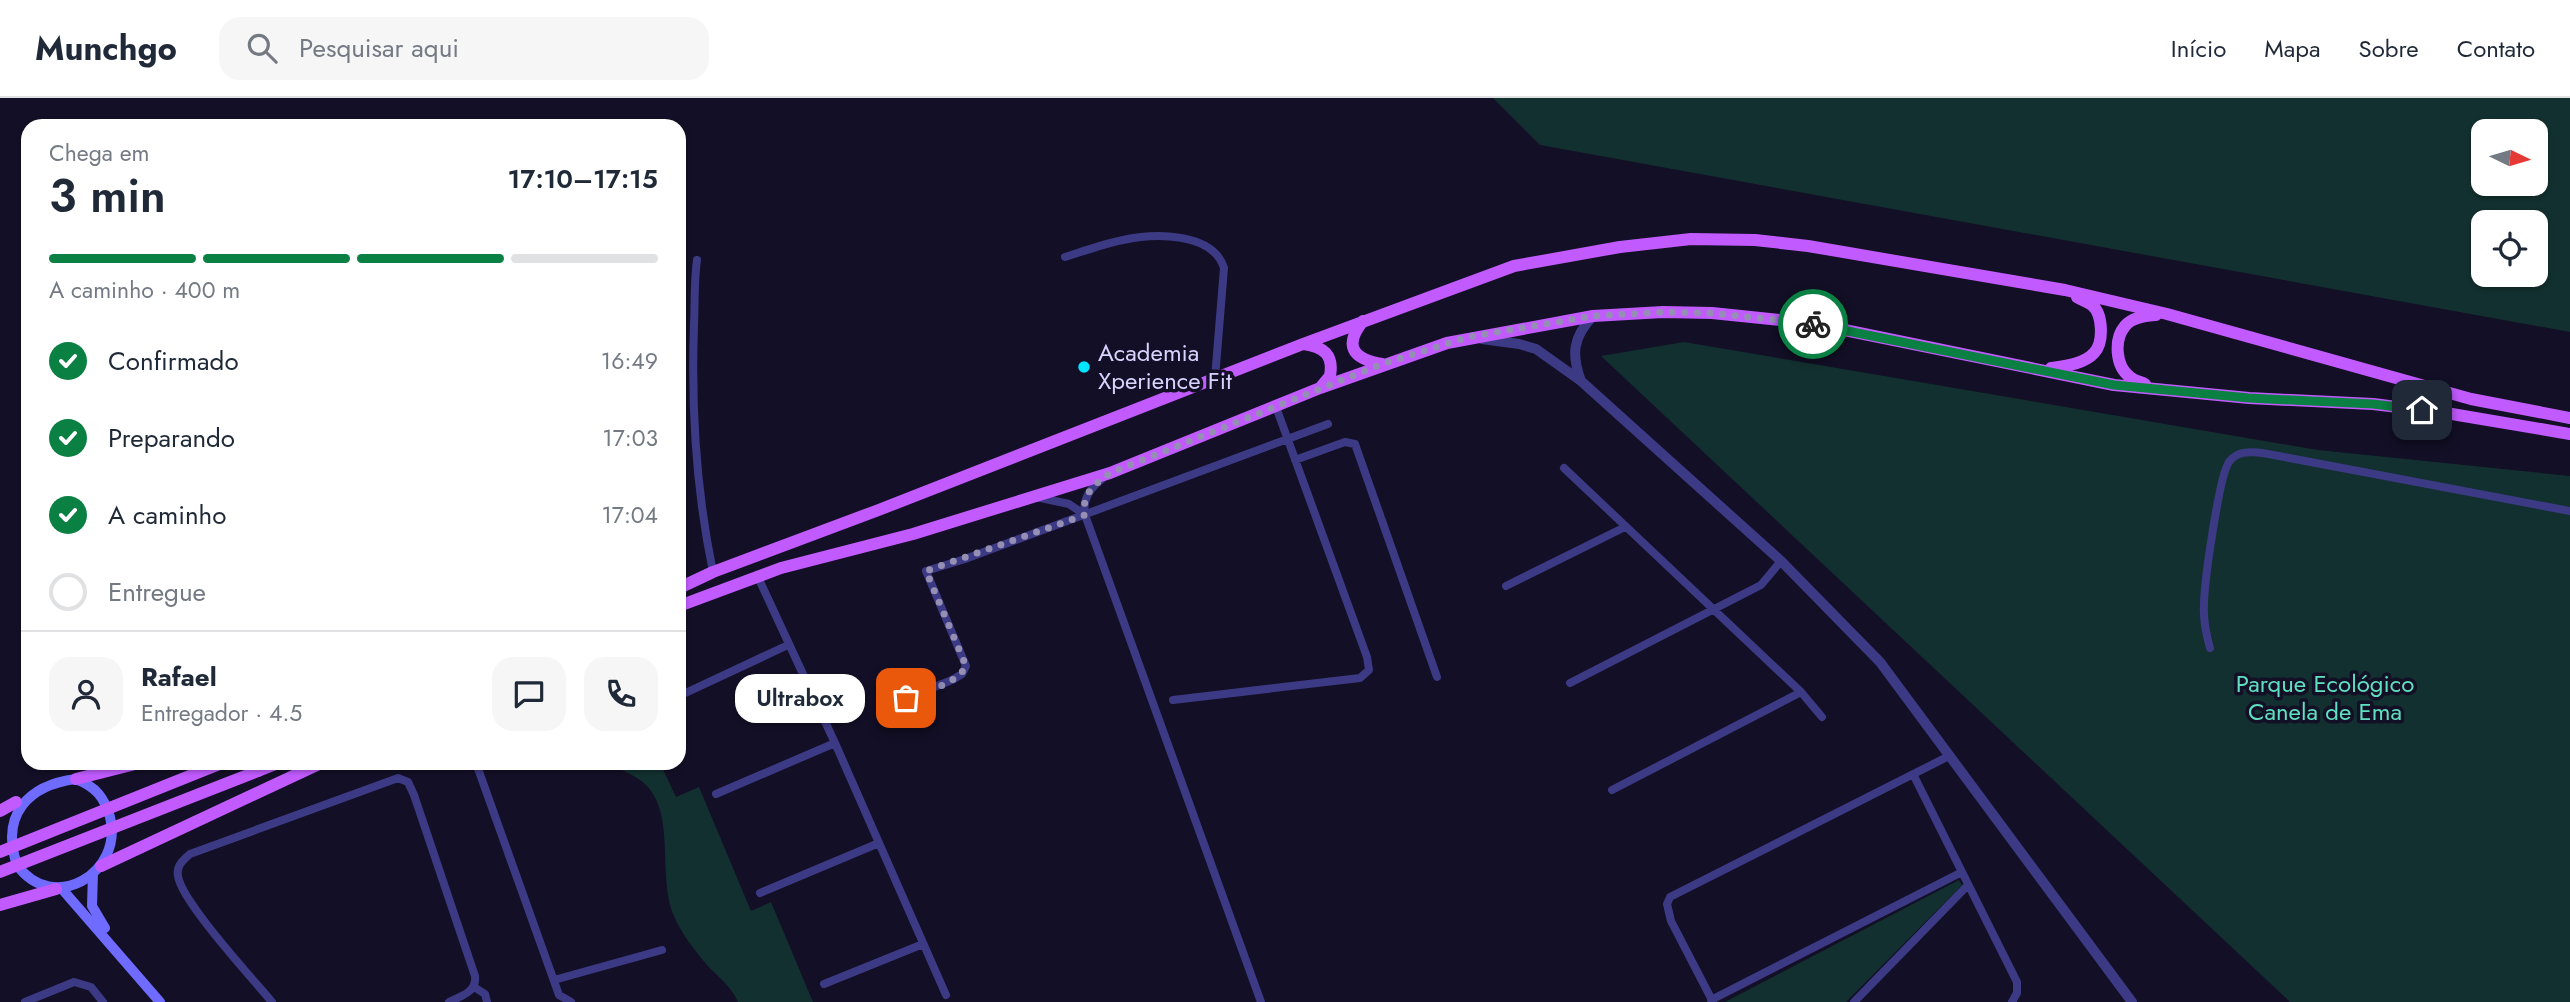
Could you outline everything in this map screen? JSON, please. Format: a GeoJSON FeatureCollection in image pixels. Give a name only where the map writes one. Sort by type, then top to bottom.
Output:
{"type":"FeatureCollection","features":[{"type":"Feature","properties":{"kind":"main road"},"geometry":{"type":"LineString","coordinates":[[686,585],[1303,344],[1514,265],[1620,247],[1691,239],[1755,240],[1808,246],[2065,290],[2167,314],[2471,399],[2570,418]]}},
{"type":"Feature","properties":{"kind":"main road"},"geometry":{"type":"LineString","coordinates":[[2040,369],[2073,365],[2094,354],[2100,341],[2100,320],[2094,307],[2065,290]]}},
{"type":"Feature","properties":{"kind":"main road"},"geometry":{"type":"LineString","coordinates":[[686,603],[757,575],[913,534],[1110,473],[1382,364],[1468,337],[1593,316],[1663,312],[1712,313],[1810,323],[2114,385],[2249,398],[2373,404],[2446,412],[2570,434]]}},
{"type":"Feature","properties":{"kind":"main road"},"geometry":{"type":"LineString","coordinates":[[2161,390],[2129,377],[2120,363],[2117,342],[2126,324],[2141,316],[2167,314]]}},
{"type":"Feature","properties":{"kind":"main road"},"geometry":{"type":"LineString","coordinates":[[1363,321],[1354,332],[1354,352],[1362,360],[1382,364]]}},
{"type":"Feature","properties":{"kind":"main road"},"geometry":{"type":"LineString","coordinates":[[1303,344],[1317,346],[1329,355],[1330,376],[1320,388]]}},
{"type":"Feature","properties":{"kind":"main road"},"geometry":{"type":"LineString","coordinates":[[0,811],[39,788],[111,770]]}},
{"type":"Feature","properties":{"kind":"main road"},"geometry":{"type":"LineString","coordinates":[[0,852],[205,770]]}},
{"type":"Feature","properties":{"kind":"main road"},"geometry":{"type":"LineString","coordinates":[[0,872],[260,770]]}},
{"type":"Feature","properties":{"kind":"main road"},"geometry":{"type":"LineString","coordinates":[[0,905],[59,889],[306,770]]}},
{"type":"Feature","properties":{"kind":"main road"},"geometry":{"type":"LineString","coordinates":[[76,779],[98,791],[106,803],[114,832],[111,844],[97,870],[92,906],[119,951]]}},
{"type":"Feature","properties":{"kind":"main road"},"geometry":{"type":"LineString","coordinates":[[16,802],[3,831],[5,847],[19,868],[26,875],[59,889],[119,951],[160,1002]]}},
{"type":"Feature","properties":{"kind":"street"},"geometry":{"type":"LineString","coordinates":[[1065,257],[1122,240],[1147,236],[1181,239],[1211,248],[1221,258],[1224,268],[1215,378]]}},
{"type":"Feature","properties":{"kind":"street"},"geometry":{"type":"LineString","coordinates":[[697,260],[692,360],[693,432],[702,519],[713,572]]}},
{"type":"Feature","properties":{"kind":"street"},"geometry":{"type":"LineString","coordinates":[[1581,381],[1575,362],[1575,343],[1579,332],[1593,316]]}},
{"type":"Feature","properties":{"kind":"street"},"geometry":{"type":"LineString","coordinates":[[1468,337],[1536,349],[1581,381],[1781,561],[1880,662],[2132,1002]]}},
{"type":"Feature","properties":{"kind":"street"},"geometry":{"type":"LineString","coordinates":[[1173,699],[1360,678],[1369,670],[1367,657],[1276,407]]}},
{"type":"Feature","properties":{"kind":"street"},"geometry":{"type":"LineString","coordinates":[[883,708],[952,680],[962,674],[966,666],[926,571],[1328,424]]}},
{"type":"Feature","properties":{"kind":"street"},"geometry":{"type":"LineString","coordinates":[[1296,460],[1345,442],[1355,443],[1437,677]]}},
{"type":"Feature","properties":{"kind":"street"},"geometry":{"type":"LineString","coordinates":[[2210,648],[2204,629],[2204,604],[2211,547],[2223,475],[2228,463],[2237,454],[2251,452],[2279,456],[2570,511]]}},
{"type":"Feature","properties":{"kind":"street"},"geometry":{"type":"LineString","coordinates":[[1564,468],[1801,692],[1822,717]]}},
{"type":"Feature","properties":{"kind":"street"},"geometry":{"type":"LineString","coordinates":[[1110,473],[1087,493],[1084,501],[1085,515],[1261,1002]]}},
{"type":"Feature","properties":{"kind":"street"},"geometry":{"type":"LineString","coordinates":[[1036,497],[1069,504],[1085,515]]}},
{"type":"Feature","properties":{"kind":"street"},"geometry":{"type":"LineString","coordinates":[[1506,586],[1625,527]]}},
{"type":"Feature","properties":{"kind":"street"},"geometry":{"type":"LineString","coordinates":[[1570,683],[1761,585],[1781,561]]}},
{"type":"Feature","properties":{"kind":"street"},"geometry":{"type":"LineString","coordinates":[[757,575],[835,743],[946,995]]}},
{"type":"Feature","properties":{"kind":"street"},"geometry":{"type":"LineString","coordinates":[[686,693],[788,645]]}},
{"type":"Feature","properties":{"kind":"street"},"geometry":{"type":"LineString","coordinates":[[1612,790],[1801,692]]}},
{"type":"Feature","properties":{"kind":"street"},"geometry":{"type":"LineString","coordinates":[[716,794],[835,743]]}},
{"type":"Feature","properties":{"kind":"street"},"geometry":{"type":"LineString","coordinates":[[1949,756],[1670,897],[1667,904],[1671,921],[1712,1001],[1962,872]]}},
{"type":"Feature","properties":{"kind":"street"},"geometry":{"type":"LineString","coordinates":[[479,770],[559,995],[571,1002]]}},
{"type":"Feature","properties":{"kind":"street"},"geometry":{"type":"LineString","coordinates":[[1913,774],[2017,982],[2017,993],[2012,1002]]}},
{"type":"Feature","properties":{"kind":"street"},"geometry":{"type":"LineString","coordinates":[[272,1002],[196,910],[181,887],[178,869],[182,860],[190,854],[398,778],[408,782],[414,795],[475,976],[474,987]]}},
{"type":"Feature","properties":{"kind":"street"},"geometry":{"type":"LineString","coordinates":[[760,893],[879,843]]}},
{"type":"Feature","properties":{"kind":"street"},"geometry":{"type":"LineString","coordinates":[[1854,1002],[1968,885]]}},
{"type":"Feature","properties":{"kind":"street"},"geometry":{"type":"LineString","coordinates":[[824,984],[923,944]]}},
{"type":"Feature","properties":{"kind":"street"},"geometry":{"type":"LineString","coordinates":[[554,980],[662,950]]}},
{"type":"Feature","properties":{"kind":"street"},"geometry":{"type":"LineString","coordinates":[[25,1002],[80,982],[91,987],[103,1002]]}},
{"type":"Feature","properties":{"kind":"street"},"geometry":{"type":"LineString","coordinates":[[449,1002],[474,987]]}},
{"type":"Feature","properties":{"kind":"street"},"geometry":{"type":"LineString","coordinates":[[474,987],[485,994],[488,1002]]}},
{"type":"Feature","properties":{"kind":"green space"},"geometry":{"type":"Polygon","coordinates":[[[1493,98],[2570,98],[2570,332],[1540,145],[1493,98]]]}},
{"type":"Feature","properties":{"kind":"green space","name":"Parque Ecológico Canela de Ema"},"geometry":{"type":"Polygon","coordinates":[[[1684,342],[2318,450],[2570,476],[2570,1002],[2290,1002],[1601,356],[1684,342]]]}},
{"type":"Feature","properties":{"kind":"green space"},"geometry":{"type":"Polygon","coordinates":[[[622,770],[663,770],[676,797],[699,787],[751,911],[771,902],[813,1002],[738,1002],[728,986],[693,948],[680,929],[669,900],[661,812],[646,785],[622,770]]]}},
{"type":"Feature","properties":{"kind":"green space"},"geometry":{"type":"Polygon","coordinates":[[[1959,880],[1962,885],[1846,1002],[1725,1002],[1959,880]]]}},
{"type":"Feature","properties":{"kind":"way so far"},"geometry":{"type":"LineString","coordinates":[[906,698],[952,680],[962,674],[966,666],[926,571],[1085,515],[1084,501],[1087,493],[1110,473],[1382,364],[1468,337],[1593,316],[1663,312],[1712,313],[1813,324]]}},
{"type":"Feature","properties":{"kind":"place","name":"Academia Xperience Fit"},"geometry":{"type":"Point","coordinates":[1084,367]}},
{"type":"Feature","properties":{"kind":"place","name":"Ultrabox"},"geometry":{"type":"Point","coordinates":[906,698]}},
{"type":"Feature","properties":{"kind":"route"},"geometry":{"type":"LineString","coordinates":[[1813,324],[2114,385],[2422,410]]}}]}
